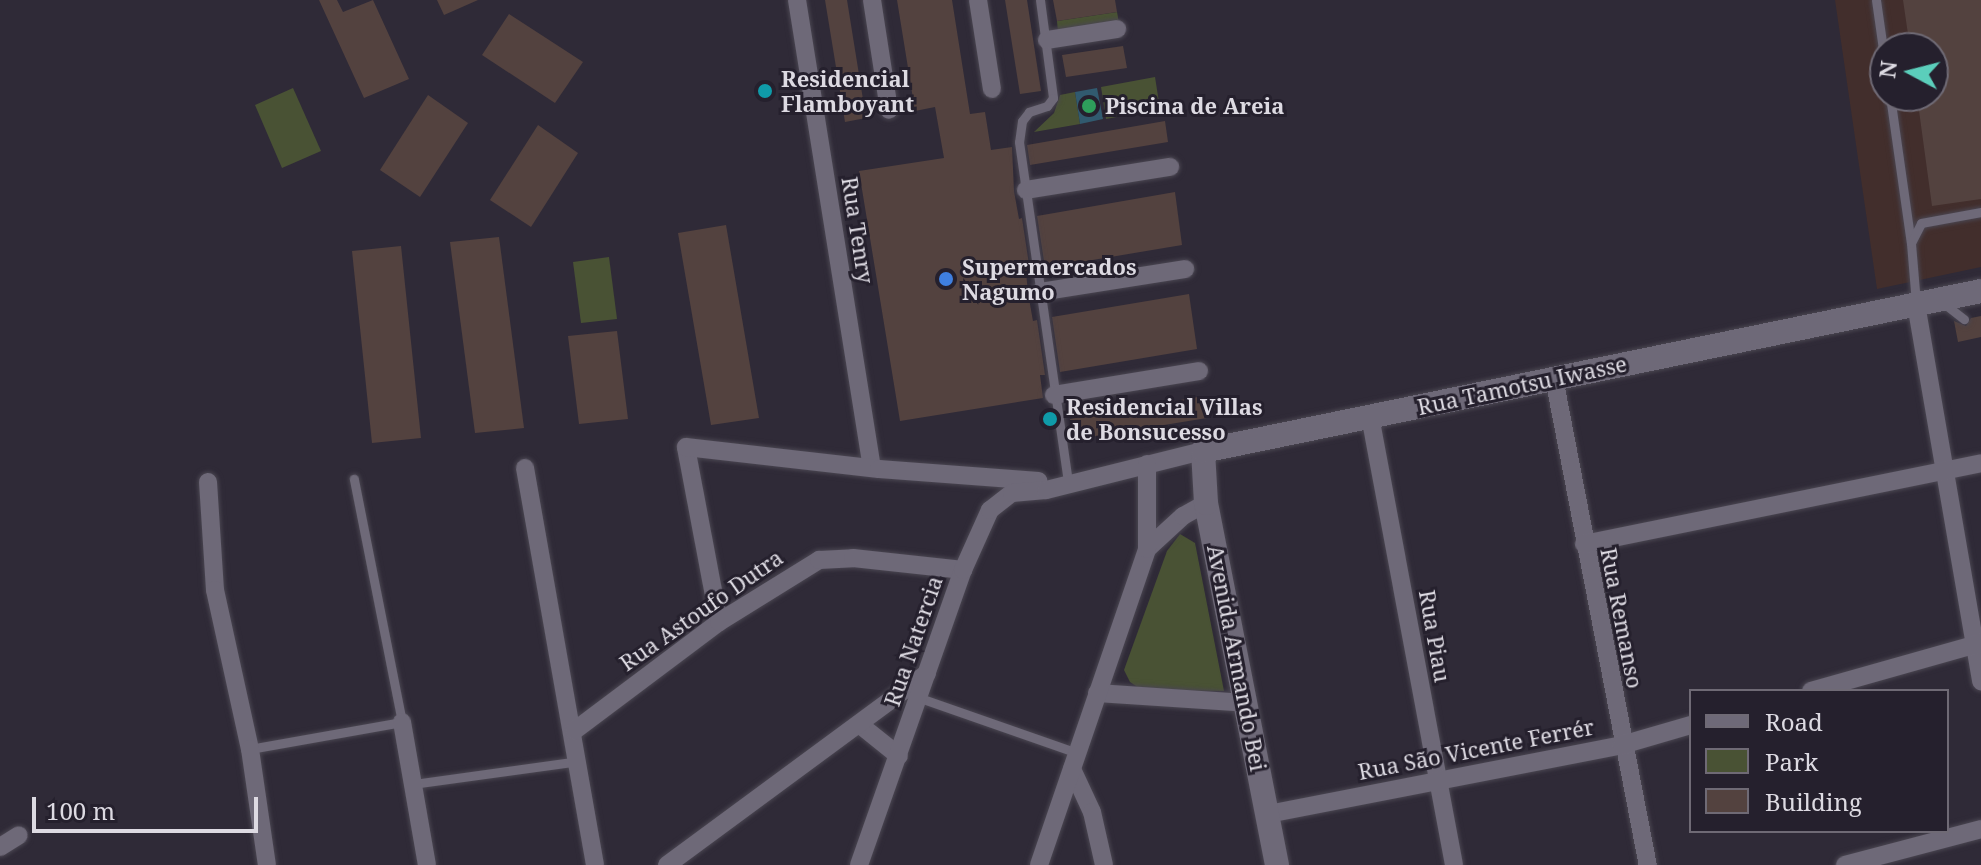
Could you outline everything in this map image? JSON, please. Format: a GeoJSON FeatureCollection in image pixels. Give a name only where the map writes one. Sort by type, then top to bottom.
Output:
{"type":"FeatureCollection","features":[{"type":"Feature","properties":{"kind":"street","name":"Rua Tenry"},"geometry":{"type":"LineString","coordinates":[[797,0],[872,468]]}},
{"type":"Feature","properties":{"kind":"street"},"geometry":{"type":"LineString","coordinates":[[872,0],[889,110]]}},
{"type":"Feature","properties":{"kind":"street"},"geometry":{"type":"LineString","coordinates":[[978,0],[992,89]]}},
{"type":"Feature","properties":{"kind":"street"},"geometry":{"type":"LineString","coordinates":[[1047,40],[1117,29]]}},
{"type":"Feature","properties":{"kind":"street"},"geometry":{"type":"LineString","coordinates":[[1026,190],[1170,167]]}},
{"type":"Feature","properties":{"kind":"street"},"geometry":{"type":"LineString","coordinates":[[1040,292],[1185,269]]}},
{"type":"Feature","properties":{"kind":"street","name":"Rua Tamotsu Iwasse"},"geometry":{"type":"LineString","coordinates":[[1066,483],[1203,451],[1981,291]]}},
{"type":"Feature","properties":{"kind":"street"},"geometry":{"type":"LineString","coordinates":[[1928,302],[1946,470],[1978,644],[1981,681]]}},
{"type":"Feature","properties":{"kind":"street"},"geometry":{"type":"LineString","coordinates":[[1054,395],[1199,371]]}},
{"type":"Feature","properties":{"kind":"street","name":"Rua Remanso"},"geometry":{"type":"LineString","coordinates":[[1554,378],[1622,745],[1648,865]]}},
{"type":"Feature","properties":{"kind":"street","name":"Rua Piau"},"geometry":{"type":"LineString","coordinates":[[1370,416],[1454,865]]}},
{"type":"Feature","properties":{"kind":"street"},"geometry":{"type":"LineString","coordinates":[[719,622],[686,447],[872,468],[1066,483]]}},
{"type":"Feature","properties":{"kind":"street","name":"Avenida Armando Bei"},"geometry":{"type":"LineString","coordinates":[[1203,451],[1206,503],[1277,865]]}},
{"type":"Feature","properties":{"kind":"street"},"geometry":{"type":"LineString","coordinates":[[1584,544],[1981,463]]}},
{"type":"Feature","properties":{"kind":"street"},"geometry":{"type":"LineString","coordinates":[[1039,865],[1147,549],[1147,464]]}},
{"type":"Feature","properties":{"kind":"street"},"geometry":{"type":"LineString","coordinates":[[525,468],[574,731],[595,865]]}},
{"type":"Feature","properties":{"kind":"street"},"geometry":{"type":"LineString","coordinates":[[208,482],[215,590],[250,749],[267,865]]}},
{"type":"Feature","properties":{"kind":"street","name":"Rua Natercia"},"geometry":{"type":"LineString","coordinates":[[859,865],[963,570],[990,510],[1002,499],[1066,483]]}},
{"type":"Feature","properties":{"kind":"street"},"geometry":{"type":"LineString","coordinates":[[1147,549],[1183,516],[1206,503]]}},
{"type":"Feature","properties":{"kind":"street","name":"Rua Astoufo Dutra"},"geometry":{"type":"LineString","coordinates":[[574,731],[719,622],[819,560],[853,558],[963,570]]}},
{"type":"Feature","properties":{"kind":"street"},"geometry":{"type":"LineString","coordinates":[[1818,689],[1978,644]]}},
{"type":"Feature","properties":{"kind":"street"},"geometry":{"type":"LineString","coordinates":[[667,865],[927,673]]}},
{"type":"Feature","properties":{"kind":"street"},"geometry":{"type":"LineString","coordinates":[[1097,693],[1246,703]]}},
{"type":"Feature","properties":{"kind":"street"},"geometry":{"type":"LineString","coordinates":[[402,722],[427,865]]}},
{"type":"Feature","properties":{"kind":"street"},"geometry":{"type":"LineString","coordinates":[[859,724],[899,756]]}},
{"type":"Feature","properties":{"kind":"street","name":"Rua São Vicente Ferrér"},"geometry":{"type":"LineString","coordinates":[[1268,814],[1622,745],[1689,726]]}},
{"type":"Feature","properties":{"kind":"street"},"geometry":{"type":"LineString","coordinates":[[1074,761],[1092,812],[1104,865]]}},
{"type":"Feature","properties":{"kind":"street"},"geometry":{"type":"LineString","coordinates":[[1845,865],[1981,829]]}},
{"type":"Feature","properties":{"kind":"street"},"geometry":{"type":"LineString","coordinates":[[0,847],[19,835]]}},
{"type":"Feature","properties":{"kind":"lane"},"geometry":{"type":"LineString","coordinates":[[1040,0],[1053,98],[1047,106],[1029,112],[1019,132],[1066,483]]}},
{"type":"Feature","properties":{"kind":"lane"},"geometry":{"type":"LineString","coordinates":[[1876,0],[1881,32]]}},
{"type":"Feature","properties":{"kind":"lane"},"geometry":{"type":"LineString","coordinates":[[1892,112],[1911,243],[1928,302],[1964,319]]}},
{"type":"Feature","properties":{"kind":"lane"},"geometry":{"type":"LineString","coordinates":[[1911,243],[1921,223],[1981,212]]}},
{"type":"Feature","properties":{"kind":"lane"},"geometry":{"type":"LineString","coordinates":[[250,749],[402,722],[354,479]]}},
{"type":"Feature","properties":{"kind":"lane"},"geometry":{"type":"LineString","coordinates":[[920,698],[1074,761]]}},
{"type":"Feature","properties":{"kind":"lane"},"geometry":{"type":"LineString","coordinates":[[413,784],[578,761]]}},
{"type":"Feature","properties":{"kind":"shaded area"},"geometry":{"type":"Polygon","coordinates":[[[1835,0],[1981,0],[1981,267],[1877,289],[1835,0]]]}},
{"type":"Feature","properties":{"kind":"green space"},"geometry":{"type":"Polygon","coordinates":[[[1117,12],[1119,23],[1058,32],[1057,21],[1117,12]]]}},
{"type":"Feature","properties":{"kind":"green space"},"geometry":{"type":"Polygon","coordinates":[[[1155,77],[1160,109],[1106,119],[1101,87],[1155,77]]]}},
{"type":"Feature","properties":{"kind":"green space"},"geometry":{"type":"Polygon","coordinates":[[[293,88],[321,151],[282,168],[255,105],[293,88]]]}},
{"type":"Feature","properties":{"kind":"green space"},"geometry":{"type":"Polygon","coordinates":[[[1075,92],[1080,124],[1034,132],[1054,113],[1060,95],[1075,92]]]}},
{"type":"Feature","properties":{"kind":"green space"},"geometry":{"type":"Polygon","coordinates":[[[609,257],[617,319],[581,323],[573,262],[609,257]]]}},
{"type":"Feature","properties":{"kind":"green space"},"geometry":{"type":"Polygon","coordinates":[[[1180,534],[1195,543],[1224,691],[1142,690],[1130,682],[1124,670],[1167,551],[1180,534]]]}},
{"type":"Feature","properties":{"kind":"water","name":"Piscina de Areia"},"geometry":{"type":"Polygon","coordinates":[[[1097,88],[1103,119],[1080,124],[1075,92],[1097,88]]]}},
{"type":"Feature","properties":{"kind":"building"},"geometry":{"type":"Polygon","coordinates":[[[319,0],[337,0],[343,12],[373,0],[409,79],[364,98],[319,0]]]}},
{"type":"Feature","properties":{"kind":"building"},"geometry":{"type":"Polygon","coordinates":[[[437,0],[478,0],[444,15],[437,0]]]}},
{"type":"Feature","properties":{"kind":"building"},"geometry":{"type":"Polygon","coordinates":[[[825,0],[847,0],[866,118],[845,122],[825,0]]]}},
{"type":"Feature","properties":{"kind":"building"},"geometry":{"type":"Polygon","coordinates":[[[897,0],[952,0],[970,114],[985,112],[991,150],[1012,147],[1014,191],[1019,219],[1022,218],[1030,271],[1026,271],[1028,293],[1033,321],[1037,320],[1045,375],[1040,375],[1043,398],[900,421],[859,171],[944,158],[935,107],[915,111],[897,0]]]}},
{"type":"Feature","properties":{"kind":"building"},"geometry":{"type":"Polygon","coordinates":[[[1005,0],[1027,0],[1041,91],[1020,94],[1005,0]]]}},
{"type":"Feature","properties":{"kind":"building"},"geometry":{"type":"Polygon","coordinates":[[[1053,0],[1115,0],[1117,12],[1057,21],[1053,0]]]}},
{"type":"Feature","properties":{"kind":"building"},"geometry":{"type":"Polygon","coordinates":[[[1903,0],[1981,0],[1981,199],[1932,206],[1919,112],[1949,112],[1949,32],[1908,32],[1903,0]]]}},
{"type":"Feature","properties":{"kind":"building"},"geometry":{"type":"Polygon","coordinates":[[[509,14],[583,62],[555,103],[482,55],[509,14]]]}},
{"type":"Feature","properties":{"kind":"building"},"geometry":{"type":"Polygon","coordinates":[[[1123,46],[1127,68],[1066,77],[1062,55],[1123,46]]]}},
{"type":"Feature","properties":{"kind":"building"},"geometry":{"type":"Polygon","coordinates":[[[428,95],[468,123],[420,197],[380,170],[428,95]]]}},
{"type":"Feature","properties":{"kind":"building"},"geometry":{"type":"Polygon","coordinates":[[[1165,121],[1168,142],[1030,165],[1027,145],[1165,121]]]}},
{"type":"Feature","properties":{"kind":"building"},"geometry":{"type":"Polygon","coordinates":[[[538,125],[578,153],[531,227],[490,200],[538,125]]]}},
{"type":"Feature","properties":{"kind":"building"},"geometry":{"type":"Polygon","coordinates":[[[1175,192],[1182,245],[1045,268],[1037,216],[1175,192]]]}},
{"type":"Feature","properties":{"kind":"building"},"geometry":{"type":"Polygon","coordinates":[[[726,225],[759,418],[711,425],[678,233],[726,225]]]}},
{"type":"Feature","properties":{"kind":"building"},"geometry":{"type":"Polygon","coordinates":[[[499,237],[524,428],[475,433],[450,242],[499,237]]]}},
{"type":"Feature","properties":{"kind":"building"},"geometry":{"type":"Polygon","coordinates":[[[401,246],[421,438],[372,443],[352,251],[401,246]]]}},
{"type":"Feature","properties":{"kind":"building"},"geometry":{"type":"Polygon","coordinates":[[[1189,294],[1197,349],[1060,372],[1052,317],[1189,294]]]}},
{"type":"Feature","properties":{"kind":"building"},"geometry":{"type":"Polygon","coordinates":[[[1981,316],[1981,337],[1958,342],[1954,321],[1966,326],[1971,318],[1981,316]]]}},
{"type":"Feature","properties":{"kind":"building"},"geometry":{"type":"Polygon","coordinates":[[[617,331],[628,419],[579,424],[568,336],[617,331]]]}},
{"type":"Feature","properties":{"kind":"building"},"geometry":{"type":"Polygon","coordinates":[[[1204,396],[1207,418],[1072,440],[1070,419],[1204,396]]]}},
{"type":"Feature","properties":{"kind":"place","name":"Residencial Flamboyant"},"geometry":{"type":"Point","coordinates":[765,91]}},
{"type":"Feature","properties":{"kind":"place","name":"Piscina de Areia"},"geometry":{"type":"Point","coordinates":[1089,106]}},
{"type":"Feature","properties":{"kind":"place","name":"Supermercados Nagumo"},"geometry":{"type":"Point","coordinates":[946,279]}},
{"type":"Feature","properties":{"kind":"place","name":"Residencial Villas de Bonsucesso"},"geometry":{"type":"Point","coordinates":[1050,419]}}]}
